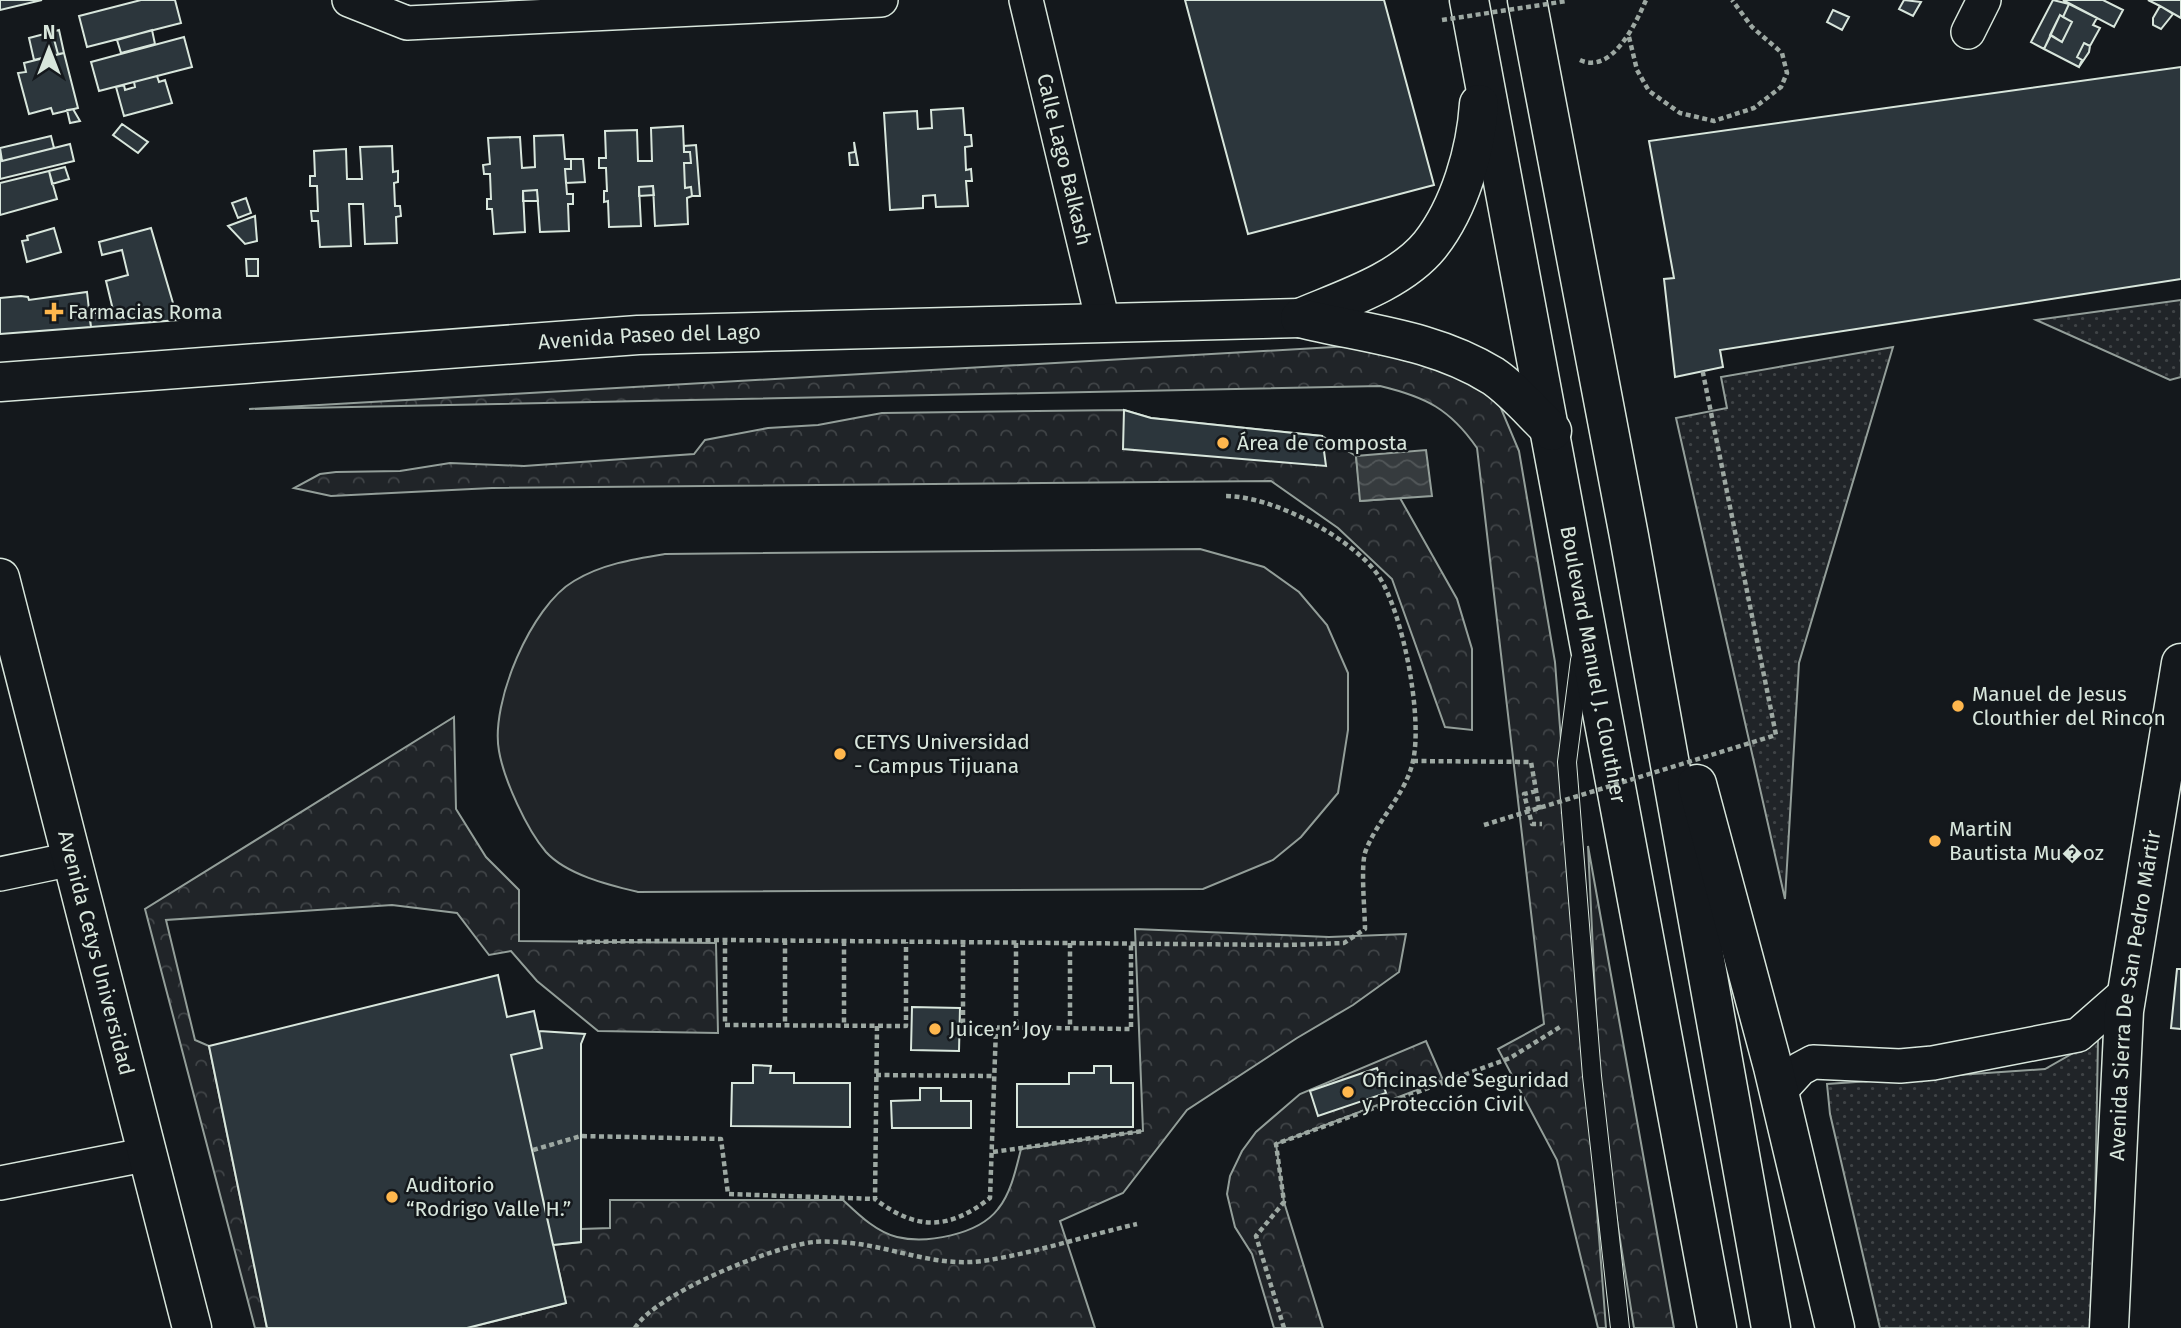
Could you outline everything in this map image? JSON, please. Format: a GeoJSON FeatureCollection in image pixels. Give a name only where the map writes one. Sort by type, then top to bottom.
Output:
{"type":"FeatureCollection","features":[{"type":"Feature","properties":{"kind":"main road"},"geometry":{"type":"LineString","coordinates":[[1527,0],[1629,536],[1771,1328]]}},
{"type":"Feature","properties":{"kind":"main road","name":"Boulevard Manuel J. Clouthier"},"geometry":{"type":"LineString","coordinates":[[1456,10],[1481,70],[1552,431],[1717,1328]]}},
{"type":"Feature","properties":{"kind":"main road"},"geometry":{"type":"LineString","coordinates":[[1300,318],[1364,291],[1402,268],[1430,246],[1453,205],[1468,164],[1478,123],[1481,70]]}},
{"type":"Feature","properties":{"kind":"main road","name":"Avenida Paseo del Lago"},"geometry":{"type":"LineString","coordinates":[[0,382],[638,335],[1300,318]]}},
{"type":"Feature","properties":{"kind":"main road"},"geometry":{"type":"LineString","coordinates":[[1300,318],[1346,329],[1393,335],[1451,354],[1495,378],[1552,431]]}},
{"type":"Feature","properties":{"kind":"main road"},"geometry":{"type":"LineString","coordinates":[[1629,536],[1779,1092],[1835,1328]]}},
{"type":"Feature","properties":{"kind":"main road","name":"Avenida Cetys Universidad"},"geometry":{"type":"LineString","coordinates":[[0,578],[192,1328]]}},
{"type":"Feature","properties":{"kind":"main road","name":"Avenida Sierra De San Pedro Mártir"},"geometry":{"type":"LineString","coordinates":[[2109,1328],[2127,992],[2181,663]]}},
{"type":"Feature","properties":{"kind":"street"},"geometry":{"type":"LineString","coordinates":[[349,0],[407,23],[881,0]]}},
{"type":"Feature","properties":{"kind":"street","name":"Calle Lago Balkash"},"geometry":{"type":"LineString","coordinates":[[1026,0],[1103,322]]}},
{"type":"Feature","properties":{"kind":"street"},"geometry":{"type":"LineString","coordinates":[[1968,32],[1984,0]]}},
{"type":"Feature","properties":{"kind":"street"},"geometry":{"type":"LineString","coordinates":[[0,874],[72,859]]}},
{"type":"Feature","properties":{"kind":"street"},"geometry":{"type":"LineString","coordinates":[[1779,1092],[1800,1069],[1813,1062],[1900,1066],[1933,1063],[2078,1035],[2127,992]]}},
{"type":"Feature","properties":{"kind":"street"},"geometry":{"type":"LineString","coordinates":[[0,1184],[149,1154]]}},
{"type":"Feature","properties":{"kind":"lane"},"geometry":{"type":"LineString","coordinates":[[1585,622],[1567,762],[1591,1063],[1620,1328]]}},
{"type":"Feature","properties":{"kind":"path"},"geometry":{"type":"LineString","coordinates":[[1580,62],[1601,60],[1629,37],[1646,0]]}},
{"type":"Feature","properties":{"kind":"path"},"geometry":{"type":"LineString","coordinates":[[1629,37],[1637,70],[1649,92],[1680,113],[1714,121],[1754,108],[1781,87],[1787,73],[1782,53],[1752,27],[1732,0]]}},
{"type":"Feature","properties":{"kind":"path"},"geometry":{"type":"LineString","coordinates":[[1456,10],[1567,1]]}},
{"type":"Feature","properties":{"kind":"path"},"geometry":{"type":"LineString","coordinates":[[1484,825],[1776,734],[1702,368]]}},
{"type":"Feature","properties":{"kind":"path"},"geometry":{"type":"LineString","coordinates":[[578,942],[785,940],[1131,944],[1344,943],[1365,929],[1365,851],[1392,807],[1413,761],[1416,711],[1404,637],[1378,576],[1339,539],[1286,511],[1247,496],[1226,496]]}},
{"type":"Feature","properties":{"kind":"path"},"geometry":{"type":"LineString","coordinates":[[1413,761],[1531,762],[1545,837]]}},
{"type":"Feature","properties":{"kind":"path"},"geometry":{"type":"LineString","coordinates":[[1536,791],[1524,794],[1532,824],[1542,824]]}},
{"type":"Feature","properties":{"kind":"path"},"geometry":{"type":"LineString","coordinates":[[725,940],[725,1025],[906,1026],[906,942]]}},
{"type":"Feature","properties":{"kind":"path"},"geometry":{"type":"LineString","coordinates":[[785,940],[785,1025]]}},
{"type":"Feature","properties":{"kind":"path"},"geometry":{"type":"LineString","coordinates":[[844,941],[844,1026]]}},
{"type":"Feature","properties":{"kind":"path"},"geometry":{"type":"LineString","coordinates":[[963,942],[963,1027],[996,1028],[1131,1029],[1131,944]]}},
{"type":"Feature","properties":{"kind":"path"},"geometry":{"type":"LineString","coordinates":[[1016,943],[1016,1028]]}},
{"type":"Feature","properties":{"kind":"path"},"geometry":{"type":"LineString","coordinates":[[1070,943],[1070,1028]]}},
{"type":"Feature","properties":{"kind":"path"},"geometry":{"type":"LineString","coordinates":[[1284,1328],[1256,1236],[1284,1202],[1276,1144],[1510,1058],[1570,1021]]}},
{"type":"Feature","properties":{"kind":"path"},"geometry":{"type":"LineString","coordinates":[[875,1199],[877,1026]]}},
{"type":"Feature","properties":{"kind":"path"},"geometry":{"type":"LineString","coordinates":[[533,1150],[581,1136],[721,1139],[728,1194],[875,1199],[895,1214],[920,1222],[946,1222],[970,1214],[990,1198],[996,1028]]}},
{"type":"Feature","properties":{"kind":"path"},"geometry":{"type":"LineString","coordinates":[[876,1075],[995,1076]]}},
{"type":"Feature","properties":{"kind":"path"},"geometry":{"type":"LineString","coordinates":[[993,1152],[1143,1131]]}},
{"type":"Feature","properties":{"kind":"path"},"geometry":{"type":"LineString","coordinates":[[635,1328],[640,1319],[690,1285],[774,1252],[813,1242],[851,1243],[933,1261],[983,1261],[1137,1224]]}},
{"type":"Feature","properties":{"kind":"green space"},"geometry":{"type":"Polygon","coordinates":[[[2181,300],[2181,377],[2170,380],[2036,320],[2181,300]]]}},
{"type":"Feature","properties":{"kind":"green space"},"geometry":{"type":"Polygon","coordinates":[[[1351,346],[1393,347],[1486,390],[1500,406],[1519,451],[1555,662],[1606,1328],[1598,1328],[1557,1160],[1498,1049],[1544,1024],[1477,448],[1447,414],[1424,400],[1380,386],[249,409],[1351,346]]]}},
{"type":"Feature","properties":{"kind":"green space"},"geometry":{"type":"Polygon","coordinates":[[[1893,347],[1799,663],[1785,899],[1676,418],[1727,408],[1721,377],[1893,347]]]}},
{"type":"Feature","properties":{"kind":"green space"},"geometry":{"type":"Polygon","coordinates":[[[1124,410],[1151,418],[1322,436],[1356,456],[1361,501],[1400,498],[1457,599],[1472,649],[1472,730],[1445,727],[1392,579],[1338,528],[1271,481],[492,488],[331,496],[294,488],[320,474],[336,472],[400,471],[450,463],[524,466],[694,454],[705,440],[768,428],[818,425],[882,413],[1124,410]]]}},
{"type":"Feature","properties":{"kind":"green space"},"geometry":{"type":"Polygon","coordinates":[[[1200,549],[1264,567],[1299,592],[1327,625],[1348,673],[1348,730],[1338,793],[1301,837],[1273,860],[1203,889],[638,892],[589,878],[555,860],[531,831],[506,776],[499,751],[498,731],[507,683],[517,657],[543,611],[558,594],[574,581],[607,566],[665,554],[1200,549]]]}},
{"type":"Feature","properties":{"kind":"green space"},"geometry":{"type":"Polygon","coordinates":[[[454,717],[456,809],[486,857],[519,890],[519,941],[716,943],[718,1033],[598,1031],[537,981],[511,951],[489,955],[457,913],[392,905],[166,920],[195,1040],[209,1046],[267,1328],[255,1328],[145,909],[454,717]]]}},
{"type":"Feature","properties":{"kind":"green space"},"geometry":{"type":"Polygon","coordinates":[[[1588,846],[1674,1328],[1634,1328],[1601,1119],[1588,846]]]}},
{"type":"Feature","properties":{"kind":"green space"},"geometry":{"type":"Polygon","coordinates":[[[1135,929],[1329,937],[1406,934],[1399,972],[1353,1005],[1187,1110],[1123,1193],[1060,1221],[1095,1328],[467,1328],[566,1303],[553,1245],[581,1242],[581,1229],[610,1228],[610,1200],[843,1200],[868,1222],[889,1235],[909,1239],[936,1238],[978,1225],[998,1209],[1010,1188],[1021,1149],[1143,1131],[1135,929]]]}},
{"type":"Feature","properties":{"kind":"green space"},"geometry":{"type":"Polygon","coordinates":[[[2098,1039],[2093,1328],[1880,1328],[1830,1114],[1827,1084],[2045,1069],[2098,1039]]]}},
{"type":"Feature","properties":{"kind":"green space"},"geometry":{"type":"Polygon","coordinates":[[[1426,1041],[1443,1080],[1276,1144],[1284,1202],[1323,1328],[1274,1328],[1252,1254],[1235,1227],[1227,1194],[1230,1176],[1242,1151],[1256,1132],[1300,1094],[1426,1041]]]}},
{"type":"Feature","properties":{"kind":"water"},"geometry":{"type":"Polygon","coordinates":[[[1426,450],[1432,496],[1360,501],[1356,456],[1426,450]]]}},
{"type":"Feature","properties":{"kind":"building"},"geometry":{"type":"Polygon","coordinates":[[[0,0],[42,0],[0,10],[0,0]]]}},
{"type":"Feature","properties":{"kind":"building"},"geometry":{"type":"Polygon","coordinates":[[[141,0],[175,0],[181,23],[87,47],[79,16],[141,0]]]}},
{"type":"Feature","properties":{"kind":"building"},"geometry":{"type":"Polygon","coordinates":[[[1185,0],[1384,0],[1434,185],[1248,234],[1185,0]]]}},
{"type":"Feature","properties":{"kind":"building"},"geometry":{"type":"Polygon","coordinates":[[[1904,0],[1921,2],[1913,16],[1899,9],[1904,0]]]}},
{"type":"Feature","properties":{"kind":"building"},"geometry":{"type":"Polygon","coordinates":[[[2053,0],[2069,4],[2063,17],[2060,15],[2044,49],[2031,42],[2053,0]]]}},
{"type":"Feature","properties":{"kind":"building"},"geometry":{"type":"Polygon","coordinates":[[[2063,0],[2103,0],[2123,10],[2114,27],[2063,0]]]}},
{"type":"Feature","properties":{"kind":"building"},"geometry":{"type":"Polygon","coordinates":[[[2148,0],[2181,0],[2181,18],[2160,6],[2148,0]]]}},
{"type":"Feature","properties":{"kind":"building"},"geometry":{"type":"Polygon","coordinates":[[[2069,4],[2097,18],[2093,25],[2100,28],[2090,46],[2084,43],[2077,57],[2082,60],[2079,67],[2044,49],[2051,35],[2062,42],[2072,22],[2063,17],[2069,4]]]}},
{"type":"Feature","properties":{"kind":"building"},"geometry":{"type":"Polygon","coordinates":[[[2160,6],[2173,14],[2161,29],[2153,25],[2153,18],[2160,6]]]}},
{"type":"Feature","properties":{"kind":"building"},"geometry":{"type":"Polygon","coordinates":[[[1833,10],[1849,17],[1842,30],[1827,22],[1833,10]]]}},
{"type":"Feature","properties":{"kind":"building"},"geometry":{"type":"Polygon","coordinates":[[[2060,15],[2072,22],[2062,42],[2050,35],[2060,15]]]}},
{"type":"Feature","properties":{"kind":"building"},"geometry":{"type":"Polygon","coordinates":[[[59,30],[64,53],[58,54],[52,32],[59,30]]]}},
{"type":"Feature","properties":{"kind":"building"},"geometry":{"type":"Polygon","coordinates":[[[152,30],[155,44],[121,53],[117,40],[152,30]]]}},
{"type":"Feature","properties":{"kind":"building"},"geometry":{"type":"Polygon","coordinates":[[[52,32],[58,54],[34,60],[29,38],[52,32]]]}},
{"type":"Feature","properties":{"kind":"building"},"geometry":{"type":"Polygon","coordinates":[[[184,37],[192,67],[99,91],[91,62],[184,37]]]}},
{"type":"Feature","properties":{"kind":"building"},"geometry":{"type":"Polygon","coordinates":[[[2084,43],[2090,46],[2089,52],[2079,67],[2082,60],[2077,57],[2084,43]]]}},
{"type":"Feature","properties":{"kind":"building"},"geometry":{"type":"Polygon","coordinates":[[[64,53],[78,108],[53,114],[51,108],[29,114],[18,73],[26,72],[24,63],[64,53]]]}},
{"type":"Feature","properties":{"kind":"building"},"geometry":{"type":"Polygon","coordinates":[[[2181,67],[2181,279],[1720,350],[1723,367],[1675,377],[1664,279],[1674,278],[1649,141],[2181,67]]]}},
{"type":"Feature","properties":{"kind":"building"},"geometry":{"type":"Polygon","coordinates":[[[157,76],[159,82],[165,80],[172,103],[124,116],[116,87],[124,85],[125,90],[135,87],[134,82],[157,76]]]}},
{"type":"Feature","properties":{"kind":"building"},"geometry":{"type":"Polygon","coordinates":[[[963,108],[965,135],[971,135],[972,146],[965,147],[966,170],[971,169],[972,181],[966,181],[968,206],[936,207],[935,195],[923,196],[923,208],[890,210],[884,113],[917,111],[918,129],[932,128],[931,110],[963,108]]]}},
{"type":"Feature","properties":{"kind":"building"},"geometry":{"type":"Polygon","coordinates":[[[73,109],[80,121],[70,123],[67,110],[73,109]]]}},
{"type":"Feature","properties":{"kind":"building"},"geometry":{"type":"Polygon","coordinates":[[[122,124],[148,142],[138,153],[113,135],[122,124]]]}},
{"type":"Feature","properties":{"kind":"building"},"geometry":{"type":"Polygon","coordinates":[[[683,126],[684,152],[690,152],[691,163],[684,163],[685,188],[691,187],[692,196],[687,198],[688,224],[655,226],[653,186],[639,187],[641,226],[609,227],[608,201],[604,202],[604,191],[607,191],[606,168],[599,168],[599,158],[606,158],[605,131],[637,130],[638,161],[652,161],[651,128],[683,126]]]}},
{"type":"Feature","properties":{"kind":"building"},"geometry":{"type":"Polygon","coordinates":[[[563,135],[565,159],[571,159],[571,169],[565,169],[567,194],[573,194],[573,204],[568,204],[569,231],[540,232],[537,190],[523,191],[525,232],[494,234],[492,209],[487,209],[487,199],[491,199],[490,174],[484,174],[483,165],[490,164],[488,138],[520,137],[522,168],[535,167],[534,136],[563,135]]]}},
{"type":"Feature","properties":{"kind":"building"},"geometry":{"type":"Polygon","coordinates":[[[51,136],[54,148],[2,161],[0,148],[51,136]]]}},
{"type":"Feature","properties":{"kind":"building"},"geometry":{"type":"Polygon","coordinates":[[[854,142],[858,165],[850,165],[849,153],[855,152],[854,142]]]}},
{"type":"Feature","properties":{"kind":"building"},"geometry":{"type":"Polygon","coordinates":[[[70,144],[74,161],[0,179],[0,155],[2,161],[70,144]]]}},
{"type":"Feature","properties":{"kind":"building"},"geometry":{"type":"Polygon","coordinates":[[[696,145],[700,196],[692,196],[691,187],[685,188],[684,163],[691,163],[690,152],[684,152],[684,146],[696,145]]]}},
{"type":"Feature","properties":{"kind":"building"},"geometry":{"type":"Polygon","coordinates":[[[392,146],[393,172],[398,171],[398,182],[394,183],[395,206],[400,206],[401,216],[396,217],[397,243],[365,244],[363,204],[349,204],[351,246],[320,247],[318,221],[312,221],[311,211],[318,211],[317,186],[310,186],[310,176],[315,176],[314,151],[346,149],[347,179],[362,179],[360,147],[392,146]]]}},
{"type":"Feature","properties":{"kind":"building"},"geometry":{"type":"Polygon","coordinates":[[[571,159],[583,159],[585,182],[566,183],[565,169],[571,169],[571,159]]]}},
{"type":"Feature","properties":{"kind":"building"},"geometry":{"type":"Polygon","coordinates":[[[65,167],[69,179],[52,184],[49,171],[65,167]]]}},
{"type":"Feature","properties":{"kind":"building"},"geometry":{"type":"Polygon","coordinates":[[[49,171],[57,199],[0,215],[0,183],[49,171]]]}},
{"type":"Feature","properties":{"kind":"building"},"geometry":{"type":"Polygon","coordinates":[[[653,186],[654,195],[639,196],[639,187],[653,186]]]}},
{"type":"Feature","properties":{"kind":"building"},"geometry":{"type":"Polygon","coordinates":[[[537,190],[538,201],[523,201],[523,191],[537,190]]]}},
{"type":"Feature","properties":{"kind":"building"},"geometry":{"type":"Polygon","coordinates":[[[246,198],[251,213],[238,218],[232,203],[246,198]]]}},
{"type":"Feature","properties":{"kind":"building"},"geometry":{"type":"Polygon","coordinates":[[[255,216],[257,241],[245,244],[228,226],[255,216]]]}},
{"type":"Feature","properties":{"kind":"building"},"geometry":{"type":"Polygon","coordinates":[[[54,228],[61,252],[27,262],[22,241],[28,240],[27,236],[54,228]]]}},
{"type":"Feature","properties":{"kind":"building"},"geometry":{"type":"Polygon","coordinates":[[[151,228],[178,320],[91,327],[89,314],[113,310],[106,281],[128,275],[122,250],[102,255],[99,242],[151,228]]]}},
{"type":"Feature","properties":{"kind":"building"},"geometry":{"type":"Polygon","coordinates":[[[246,259],[258,259],[258,276],[247,276],[246,259]]]}},
{"type":"Feature","properties":{"kind":"building"},"geometry":{"type":"Polygon","coordinates":[[[87,292],[91,327],[0,334],[0,298],[21,296],[28,297],[29,300],[87,292]]]}},
{"type":"Feature","properties":{"kind":"building","name":"Área de composta"},"geometry":{"type":"Polygon","coordinates":[[[1124,410],[1151,418],[1322,436],[1326,466],[1123,449],[1124,410]]]}},
{"type":"Feature","properties":{"kind":"building"},"geometry":{"type":"Polygon","coordinates":[[[2177,969],[2181,969],[2181,1029],[2171,1028],[2177,969]]]}},
{"type":"Feature","properties":{"kind":"building","name":"Auditorio “Rodrigo Valle H.”"},"geometry":{"type":"Polygon","coordinates":[[[498,975],[507,1017],[534,1011],[542,1048],[511,1055],[566,1303],[467,1328],[267,1328],[209,1046],[498,975]]]}},
{"type":"Feature","properties":{"kind":"building","name":"Juice n’ Joy"},"geometry":{"type":"Polygon","coordinates":[[[912,1007],[960,1008],[959,1051],[911,1050],[912,1007]]]}},
{"type":"Feature","properties":{"kind":"building"},"geometry":{"type":"Polygon","coordinates":[[[539,1031],[585,1034],[581,1044],[581,1242],[553,1245],[511,1055],[542,1048],[539,1031]]]}},
{"type":"Feature","properties":{"kind":"building"},"geometry":{"type":"Polygon","coordinates":[[[753,1065],[771,1066],[770,1073],[794,1073],[794,1083],[850,1083],[850,1127],[731,1126],[732,1083],[753,1083],[753,1065]]]}},
{"type":"Feature","properties":{"kind":"building"},"geometry":{"type":"Polygon","coordinates":[[[1094,1066],[1111,1066],[1111,1083],[1133,1083],[1133,1127],[1017,1127],[1017,1084],[1069,1084],[1069,1073],[1094,1073],[1094,1066]]]}},
{"type":"Feature","properties":{"kind":"building","name":"Oficinas de Seguridad y Protección Civil"},"geometry":{"type":"Polygon","coordinates":[[[1377,1068],[1386,1093],[1318,1116],[1310,1091],[1377,1068]]]}},
{"type":"Feature","properties":{"kind":"building"},"geometry":{"type":"Polygon","coordinates":[[[920,1088],[941,1088],[941,1101],[971,1101],[971,1128],[892,1128],[891,1101],[920,1100],[920,1088]]]}},
{"type":"Feature","properties":{"kind":"place","name":"Farmacias Roma"},"geometry":{"type":"Point","coordinates":[54,312]}},
{"type":"Feature","properties":{"kind":"place","name":"Área de composta"},"geometry":{"type":"Point","coordinates":[1223,443]}},
{"type":"Feature","properties":{"kind":"place","name":"Manuel de Jesus Clouthier del Rincon"},"geometry":{"type":"Point","coordinates":[1958,706]}},
{"type":"Feature","properties":{"kind":"place","name":"CETYS Universidad - Campus Tijuana"},"geometry":{"type":"Point","coordinates":[840,754]}},
{"type":"Feature","properties":{"kind":"place","name":"MartiN Bautista Mu�oz"},"geometry":{"type":"Point","coordinates":[1935,841]}},
{"type":"Feature","properties":{"kind":"place","name":"Juice n’ Joy"},"geometry":{"type":"Point","coordinates":[935,1029]}},
{"type":"Feature","properties":{"kind":"place","name":"Oficinas de Seguridad y Protección Civil"},"geometry":{"type":"Point","coordinates":[1348,1092]}},
{"type":"Feature","properties":{"kind":"place","name":"Auditorio “Rodrigo Valle H.”"},"geometry":{"type":"Point","coordinates":[392,1197]}}]}
